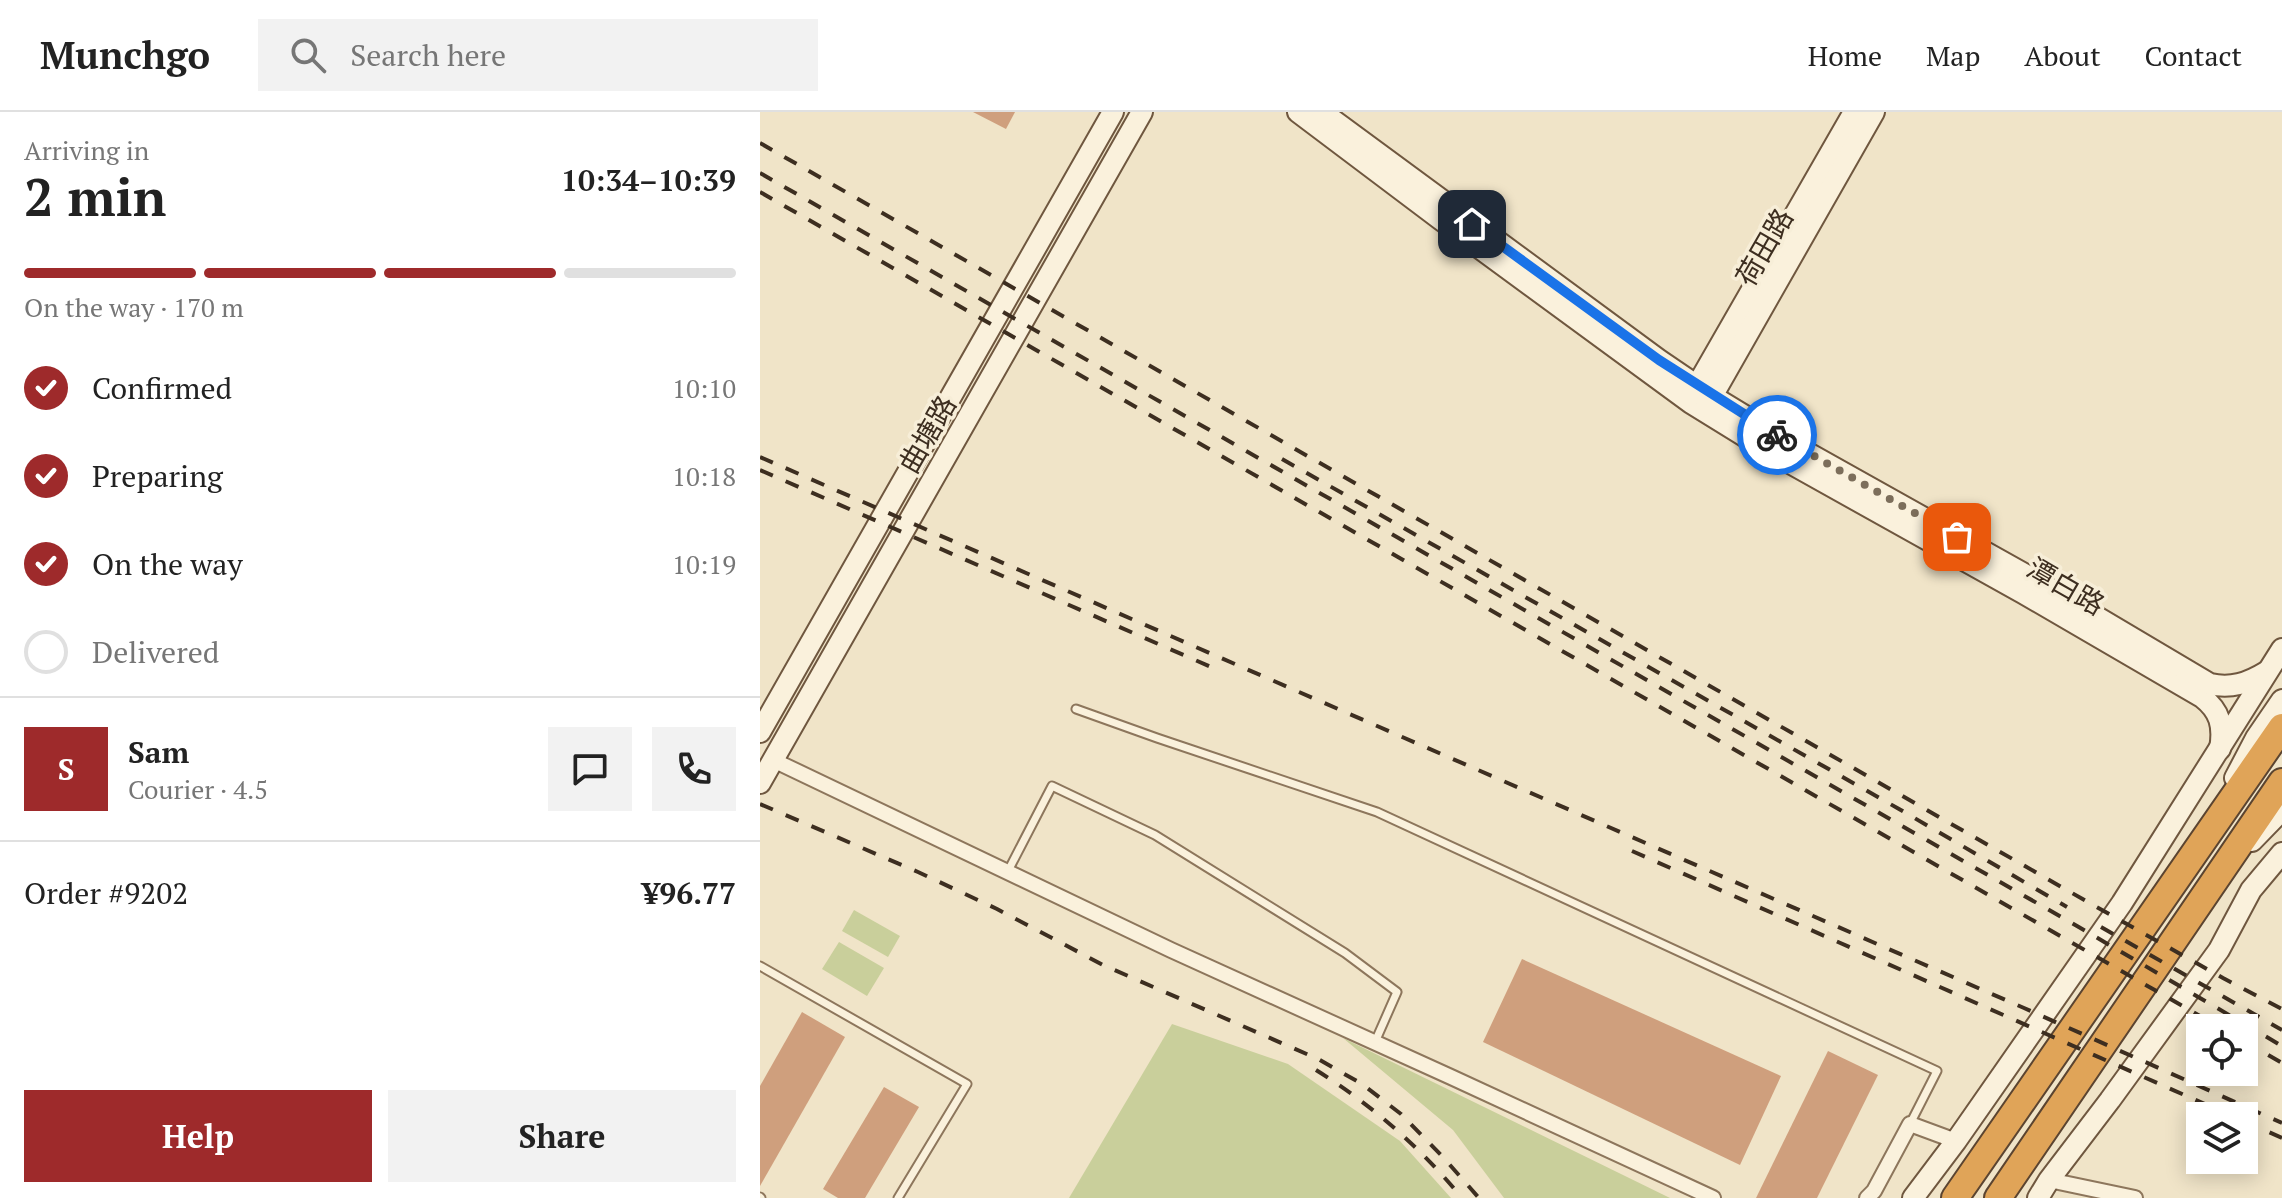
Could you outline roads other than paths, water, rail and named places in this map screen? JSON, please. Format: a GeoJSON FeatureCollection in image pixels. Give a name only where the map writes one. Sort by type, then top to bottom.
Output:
{"type":"FeatureCollection","features":[{"type":"Feature","properties":{"kind":"highway"},"geometry":{"type":"LineString","coordinates":[[1955,1198],[2282,727]]}},
{"type":"Feature","properties":{"kind":"highway"},"geometry":{"type":"LineString","coordinates":[[1998,1198],[2282,782]]}},
{"type":"Feature","properties":{"kind":"street","name":"曲塘路"},"geometry":{"type":"LineString","coordinates":[[760,732],[1113,112]]}},
{"type":"Feature","properties":{"kind":"street","name":"曲塘路"},"geometry":{"type":"LineString","coordinates":[[760,783],[1142,112]]}},
{"type":"Feature","properties":{"kind":"street","name":"潭白路"},"geometry":{"type":"LineString","coordinates":[[1298,112],[1489,256],[1700,398],[1772,453],[2202,697],[2214,706],[2220,719],[2223,733],[2220,749]]}},
{"type":"Feature","properties":{"kind":"street","name":"潭白路"},"geometry":{"type":"LineString","coordinates":[[1322,112],[1657,359],[1700,398],[1750,419],[2033,579],[2210,684],[2223,687],[2241,684],[2253,681],[2266,672]]}},
{"type":"Feature","properties":{"kind":"street","name":"荷田路"},"geometry":{"type":"LineString","coordinates":[[1700,398],[1854,112]]}},
{"type":"Feature","properties":{"kind":"street","name":"荷田路"},"geometry":{"type":"LineString","coordinates":[[1727,350],[1874,112]]}},
{"type":"Feature","properties":{"kind":"street"},"geometry":{"type":"LineString","coordinates":[[1657,359],[1672,364],[1691,364],[1727,350],[1731,393],[1740,410],[1750,419]]}},
{"type":"Feature","properties":{"kind":"street"},"geometry":{"type":"LineString","coordinates":[[1913,1198],[2122,903],[2282,649]]}},
{"type":"Feature","properties":{"kind":"street"},"geometry":{"type":"LineString","coordinates":[[2196,852],[2256,738],[2282,700]]}},
{"type":"Feature","properties":{"kind":"street"},"geometry":{"type":"LineString","coordinates":[[773,760],[1171,950],[1713,1198]]}},
{"type":"Feature","properties":{"kind":"street"},"geometry":{"type":"LineString","coordinates":[[2219,875],[2282,810]]}},
{"type":"Feature","properties":{"kind":"street"},"geometry":{"type":"LineString","coordinates":[[2038,1198],[2219,950],[2251,890],[2282,853]]}},
{"type":"Feature","properties":{"kind":"street"},"geometry":{"type":"LineString","coordinates":[[1867,1198],[1874,1191],[1910,1124],[1956,1141]]}},
{"type":"Feature","properties":{"kind":"street"},"geometry":{"type":"LineString","coordinates":[[1948,1198],[1999,1132]]}},
{"type":"Feature","properties":{"kind":"street"},"geometry":{"type":"LineString","coordinates":[[2005,1198],[2036,1142]]}},
{"type":"Feature","properties":{"kind":"street"},"geometry":{"type":"LineString","coordinates":[[2049,1180],[2135,1198]]}},
{"type":"Feature","properties":{"kind":"lane"},"geometry":{"type":"LineString","coordinates":[[1076,709],[1377,812],[1937,1071],[1910,1124]]}},
{"type":"Feature","properties":{"kind":"lane"},"geometry":{"type":"LineString","coordinates":[[1008,871],[1052,786],[1155,835],[1345,953],[1397,992],[1375,1042]]}},
{"type":"Feature","properties":{"kind":"lane"},"geometry":{"type":"LineString","coordinates":[[760,966],[967,1084],[898,1198]]}},
{"type":"Feature","properties":{"kind":"railway"},"geometry":{"type":"LineString","coordinates":[[760,143],[2093,905],[2282,1009]]}},
{"type":"Feature","properties":{"kind":"railway"},"geometry":{"type":"LineString","coordinates":[[760,173],[2282,1046]]}},
{"type":"Feature","properties":{"kind":"railway"},"geometry":{"type":"LineString","coordinates":[[760,192],[2197,1014]]}},
{"type":"Feature","properties":{"kind":"railway"},"geometry":{"type":"LineString","coordinates":[[760,457],[2282,1123]]}},
{"type":"Feature","properties":{"kind":"railway"},"geometry":{"type":"LineString","coordinates":[[1282,459],[2067,907]]}},
{"type":"Feature","properties":{"kind":"railway"},"geometry":{"type":"LineString","coordinates":[[760,470],[1211,667]]}},
{"type":"Feature","properties":{"kind":"railway"},"geometry":{"type":"LineString","coordinates":[[760,804],[997,909],[1103,965],[1318,1059],[1362,1084],[1401,1114],[1479,1198]]}},
{"type":"Feature","properties":{"kind":"railway"},"geometry":{"type":"LineString","coordinates":[[1632,851],[2200,1102]]}},
{"type":"Feature","properties":{"kind":"railway"},"geometry":{"type":"LineString","coordinates":[[2101,927],[2282,1030]]}},
{"type":"Feature","properties":{"kind":"railway"},"geometry":{"type":"LineString","coordinates":[[2258,1049],[2282,1063]]}},
{"type":"Feature","properties":{"kind":"railway"},"geometry":{"type":"LineString","coordinates":[[1316,1070],[1394,1128],[1462,1198]]}},
{"type":"Feature","properties":{"kind":"railway"},"geometry":{"type":"LineString","coordinates":[[2258,1127],[2282,1138]]}}]}
